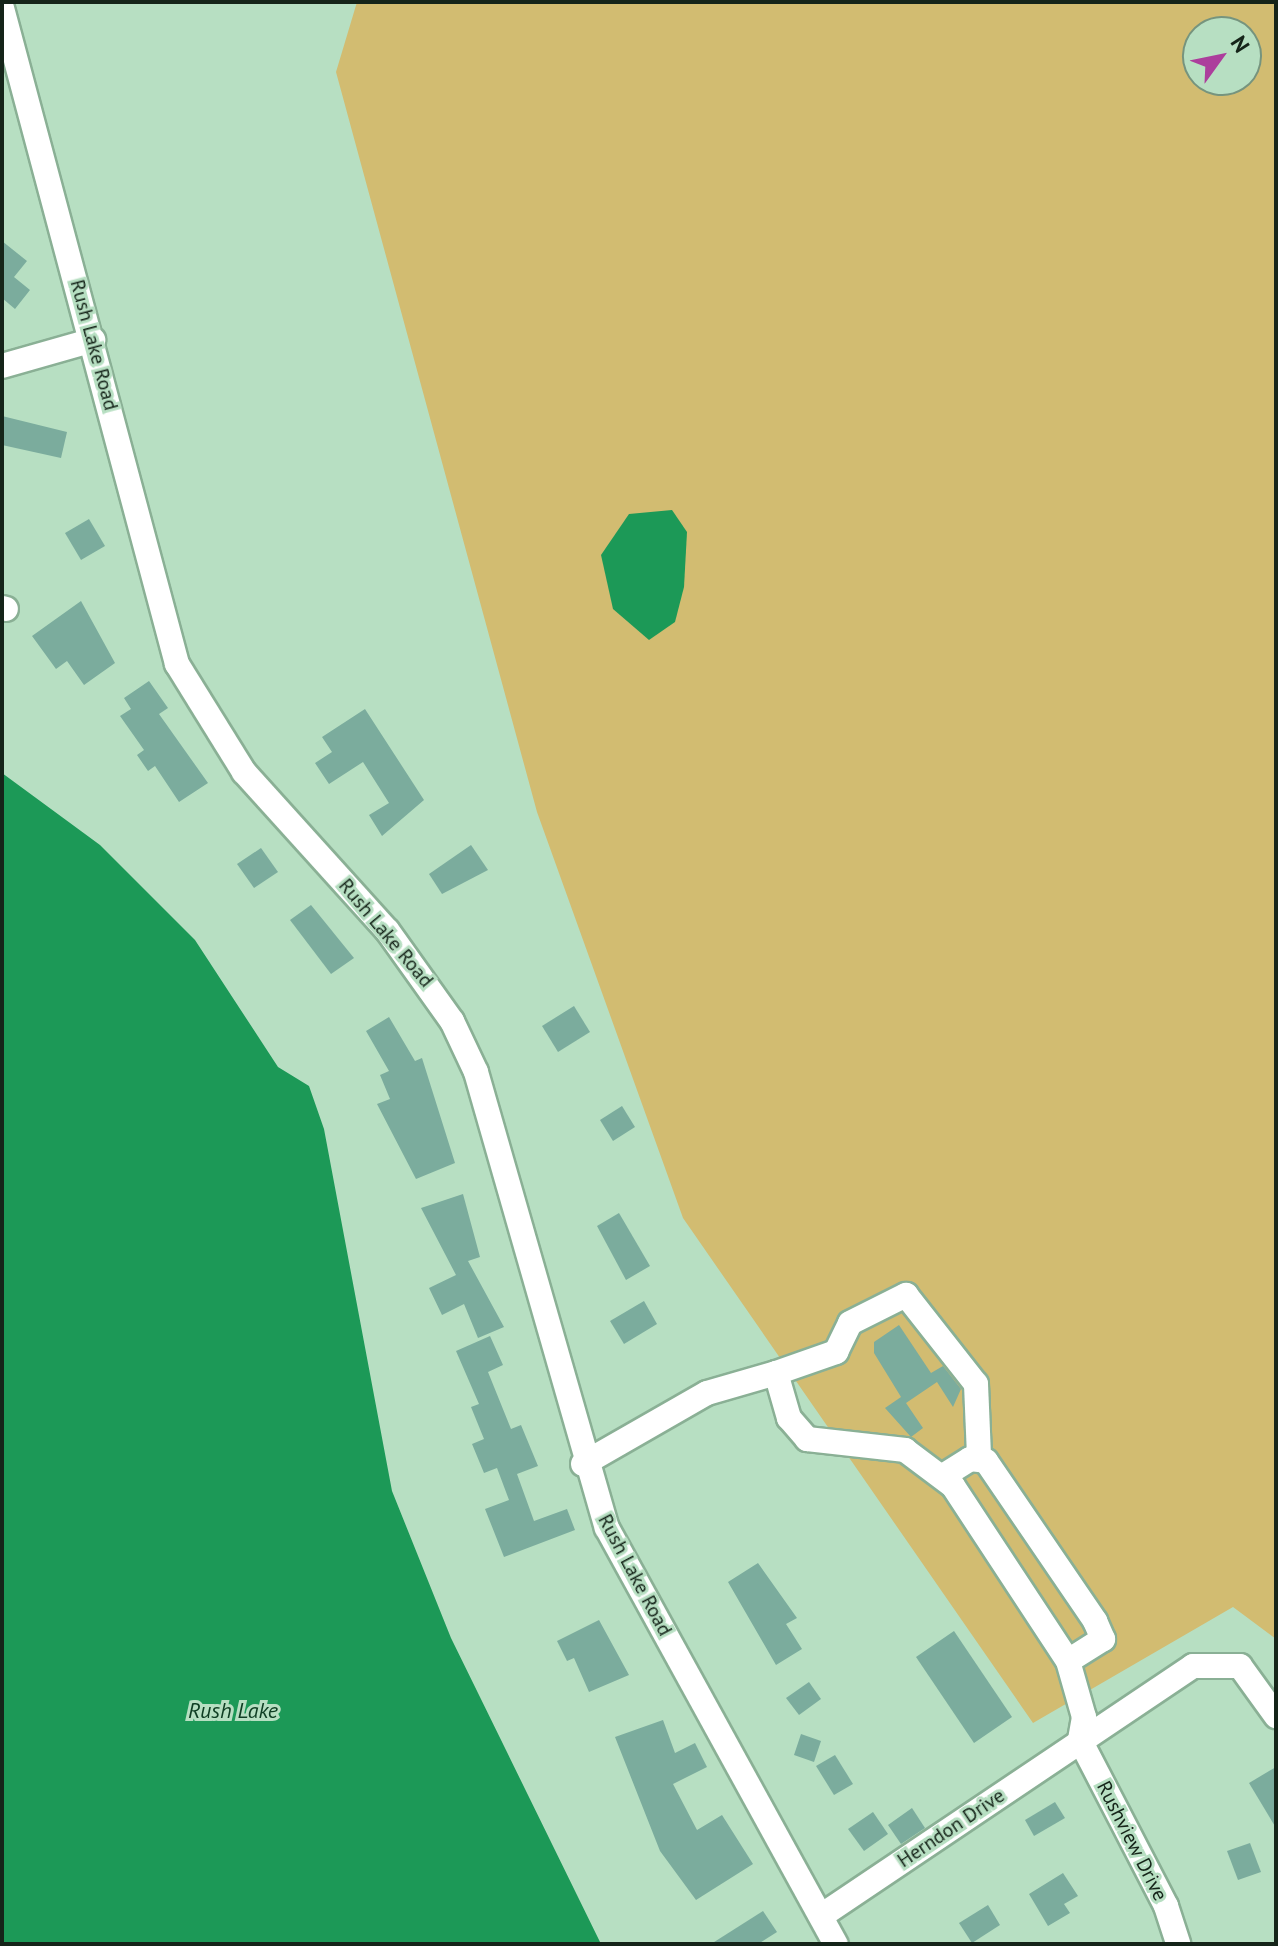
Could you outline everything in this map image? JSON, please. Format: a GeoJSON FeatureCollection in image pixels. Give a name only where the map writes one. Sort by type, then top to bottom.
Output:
{"type":"FeatureCollection","features":[{"type":"Feature","properties":{"kind":"street","name":"Rush Lake Road"},"geometry":{"type":"LineString","coordinates":[[2,11],[93,340],[177,664],[244,772],[427,978],[476,1072],[583,1464],[607,1528],[836,1944]]}},
{"type":"Feature","properties":{"kind":"street"},"geometry":{"type":"LineString","coordinates":[[2,366],[93,340]]}},
{"type":"Feature","properties":{"kind":"street"},"geometry":{"type":"LineString","coordinates":[[583,1464],[707,1393],[836,1352],[850,1323],[906,1295],[976,1384],[979,1457],[1102,1632],[1103,1639],[1068,1661]]}},
{"type":"Feature","properties":{"kind":"street"},"geometry":{"type":"LineString","coordinates":[[776,1373],[789,1418],[807,1439],[905,1450],[943,1476],[1068,1661],[1084,1717],[1080,1740]]}},
{"type":"Feature","properties":{"kind":"street"},"geometry":{"type":"LineString","coordinates":[[943,1476],[979,1457]]}},
{"type":"Feature","properties":{"kind":"street","name":"Herndon Drive"},"geometry":{"type":"LineString","coordinates":[[821,1916],[1080,1740],[1211,1661],[1240,1666],[1276,1716]]}},
{"type":"Feature","properties":{"kind":"street","name":"Rushview Drive"},"geometry":{"type":"LineString","coordinates":[[1080,1740],[1166,1906],[1178,1944]]}},
{"type":"Feature","properties":{"kind":"shaded area"},"geometry":{"type":"Polygon","coordinates":[[[357,2],[1276,2],[1276,1639],[1233,1607],[1033,1723],[683,1218],[537,812],[336,72],[357,2]]]}},
{"type":"Feature","properties":{"kind":"water"},"geometry":{"type":"Polygon","coordinates":[[[672,510],[687,532],[684,587],[675,622],[649,640],[613,609],[601,555],[629,514],[672,510]]]}},
{"type":"Feature","properties":{"kind":"water","name":"Rush Lake"},"geometry":{"type":"Polygon","coordinates":[[[2,773],[100,845],[195,940],[278,1067],[309,1086],[324,1129],[392,1491],[451,1638],[601,1944],[2,1944],[2,773]]]}},
{"type":"Feature","properties":{"kind":"building"},"geometry":{"type":"Polygon","coordinates":[[[2,241],[27,261],[14,277],[30,290],[15,309],[2,298],[2,241]]]}},
{"type":"Feature","properties":{"kind":"building"},"geometry":{"type":"Polygon","coordinates":[[[2,416],[67,432],[61,458],[2,445],[2,416]]]}},
{"type":"Feature","properties":{"kind":"building"},"geometry":{"type":"Polygon","coordinates":[[[89,519],[105,546],[81,560],[65,533],[89,519]]]}},
{"type":"Feature","properties":{"kind":"building"},"geometry":{"type":"Polygon","coordinates":[[[81,601],[115,663],[84,685],[67,661],[56,669],[32,636],[81,601]]]}},
{"type":"Feature","properties":{"kind":"building"},"geometry":{"type":"Polygon","coordinates":[[[149,681],[168,708],[159,714],[208,783],[179,802],[155,766],[148,771],[137,755],[144,750],[120,716],[131,709],[124,698],[149,681]]]}},
{"type":"Feature","properties":{"kind":"building"},"geometry":{"type":"Polygon","coordinates":[[[365,709],[424,800],[382,836],[369,815],[389,803],[363,762],[329,784],[315,763],[332,752],[322,737],[365,709]]]}},
{"type":"Feature","properties":{"kind":"building"},"geometry":{"type":"Polygon","coordinates":[[[471,845],[488,870],[442,894],[429,874],[471,845]]]}},
{"type":"Feature","properties":{"kind":"building"},"geometry":{"type":"Polygon","coordinates":[[[261,848],[278,872],[254,888],[237,864],[261,848]]]}},
{"type":"Feature","properties":{"kind":"building"},"geometry":{"type":"Polygon","coordinates":[[[311,905],[354,958],[331,974],[290,920],[311,905]]]}},
{"type":"Feature","properties":{"kind":"building"},"geometry":{"type":"Polygon","coordinates":[[[574,1006],[590,1032],[558,1052],[542,1026],[574,1006]]]}},
{"type":"Feature","properties":{"kind":"building"},"geometry":{"type":"Polygon","coordinates":[[[389,1017],[415,1061],[422,1058],[455,1163],[416,1179],[377,1104],[390,1099],[380,1075],[389,1071],[366,1031],[389,1017]]]}},
{"type":"Feature","properties":{"kind":"building"},"geometry":{"type":"Polygon","coordinates":[[[622,1106],[635,1127],[613,1141],[600,1120],[622,1106]]]}},
{"type":"Feature","properties":{"kind":"building"},"geometry":{"type":"Polygon","coordinates":[[[463,1194],[480,1257],[468,1261],[504,1327],[478,1338],[464,1304],[442,1315],[429,1288],[456,1275],[421,1208],[463,1194]]]}},
{"type":"Feature","properties":{"kind":"building"},"geometry":{"type":"Polygon","coordinates":[[[619,1213],[650,1266],[626,1280],[597,1226],[619,1213]]]}},
{"type":"Feature","properties":{"kind":"building"},"geometry":{"type":"Polygon","coordinates":[[[644,1301],[657,1324],[624,1344],[610,1321],[644,1301]]]}},
{"type":"Feature","properties":{"kind":"building"},"geometry":{"type":"Polygon","coordinates":[[[899,1325],[931,1373],[943,1366],[961,1389],[953,1407],[937,1382],[906,1403],[923,1428],[911,1437],[885,1408],[901,1397],[874,1353],[874,1342],[899,1325]]]}},
{"type":"Feature","properties":{"kind":"building"},"geometry":{"type":"Polygon","coordinates":[[[490,1336],[503,1365],[488,1372],[511,1429],[521,1425],[538,1466],[517,1474],[534,1521],[567,1509],[575,1530],[504,1557],[485,1509],[509,1500],[497,1468],[484,1473],[472,1444],[484,1439],[471,1407],[479,1404],[456,1351],[490,1336]]]}},
{"type":"Feature","properties":{"kind":"building"},"geometry":{"type":"Polygon","coordinates":[[[758,1563],[797,1618],[786,1624],[802,1649],[776,1665],[728,1582],[758,1563]]]}},
{"type":"Feature","properties":{"kind":"building"},"geometry":{"type":"Polygon","coordinates":[[[599,1620],[629,1675],[589,1692],[574,1658],[567,1661],[557,1641],[599,1620]]]}},
{"type":"Feature","properties":{"kind":"building"},"geometry":{"type":"Polygon","coordinates":[[[954,1631],[1012,1717],[974,1743],[916,1657],[954,1631]]]}},
{"type":"Feature","properties":{"kind":"building"},"geometry":{"type":"Polygon","coordinates":[[[809,1682],[821,1699],[799,1715],[786,1698],[809,1682]]]}},
{"type":"Feature","properties":{"kind":"building"},"geometry":{"type":"Polygon","coordinates":[[[663,1720],[675,1753],[695,1743],[707,1767],[673,1784],[697,1830],[722,1815],[753,1864],[696,1900],[660,1851],[615,1737],[663,1720]]]}},
{"type":"Feature","properties":{"kind":"building"},"geometry":{"type":"Polygon","coordinates":[[[801,1734],[821,1741],[814,1762],[794,1755],[801,1734]]]}},
{"type":"Feature","properties":{"kind":"building"},"geometry":{"type":"Polygon","coordinates":[[[835,1755],[853,1784],[834,1795],[816,1766],[835,1755]]]}},
{"type":"Feature","properties":{"kind":"building"},"geometry":{"type":"Polygon","coordinates":[[[1276,1767],[1276,1828],[1249,1783],[1276,1767]]]}},
{"type":"Feature","properties":{"kind":"building"},"geometry":{"type":"Polygon","coordinates":[[[1055,1802],[1065,1818],[1034,1836],[1025,1820],[1055,1802]]]}},
{"type":"Feature","properties":{"kind":"building"},"geometry":{"type":"Polygon","coordinates":[[[912,1808],[925,1828],[901,1844],[888,1825],[912,1808]]]}},
{"type":"Feature","properties":{"kind":"building"},"geometry":{"type":"Polygon","coordinates":[[[873,1812],[888,1834],[864,1851],[848,1829],[873,1812]]]}},
{"type":"Feature","properties":{"kind":"building"},"geometry":{"type":"Polygon","coordinates":[[[1250,1843],[1261,1872],[1238,1880],[1227,1851],[1250,1843]]]}},
{"type":"Feature","properties":{"kind":"building"},"geometry":{"type":"Polygon","coordinates":[[[1063,1873],[1078,1896],[1064,1904],[1070,1913],[1048,1926],[1029,1894],[1063,1873]]]}},
{"type":"Feature","properties":{"kind":"building"},"geometry":{"type":"Polygon","coordinates":[[[988,1905],[1000,1925],[972,1943],[959,1923],[988,1905]]]}},
{"type":"Feature","properties":{"kind":"building"},"geometry":{"type":"Polygon","coordinates":[[[763,1911],[777,1932],[758,1944],[711,1944],[763,1911]]]}}]}
